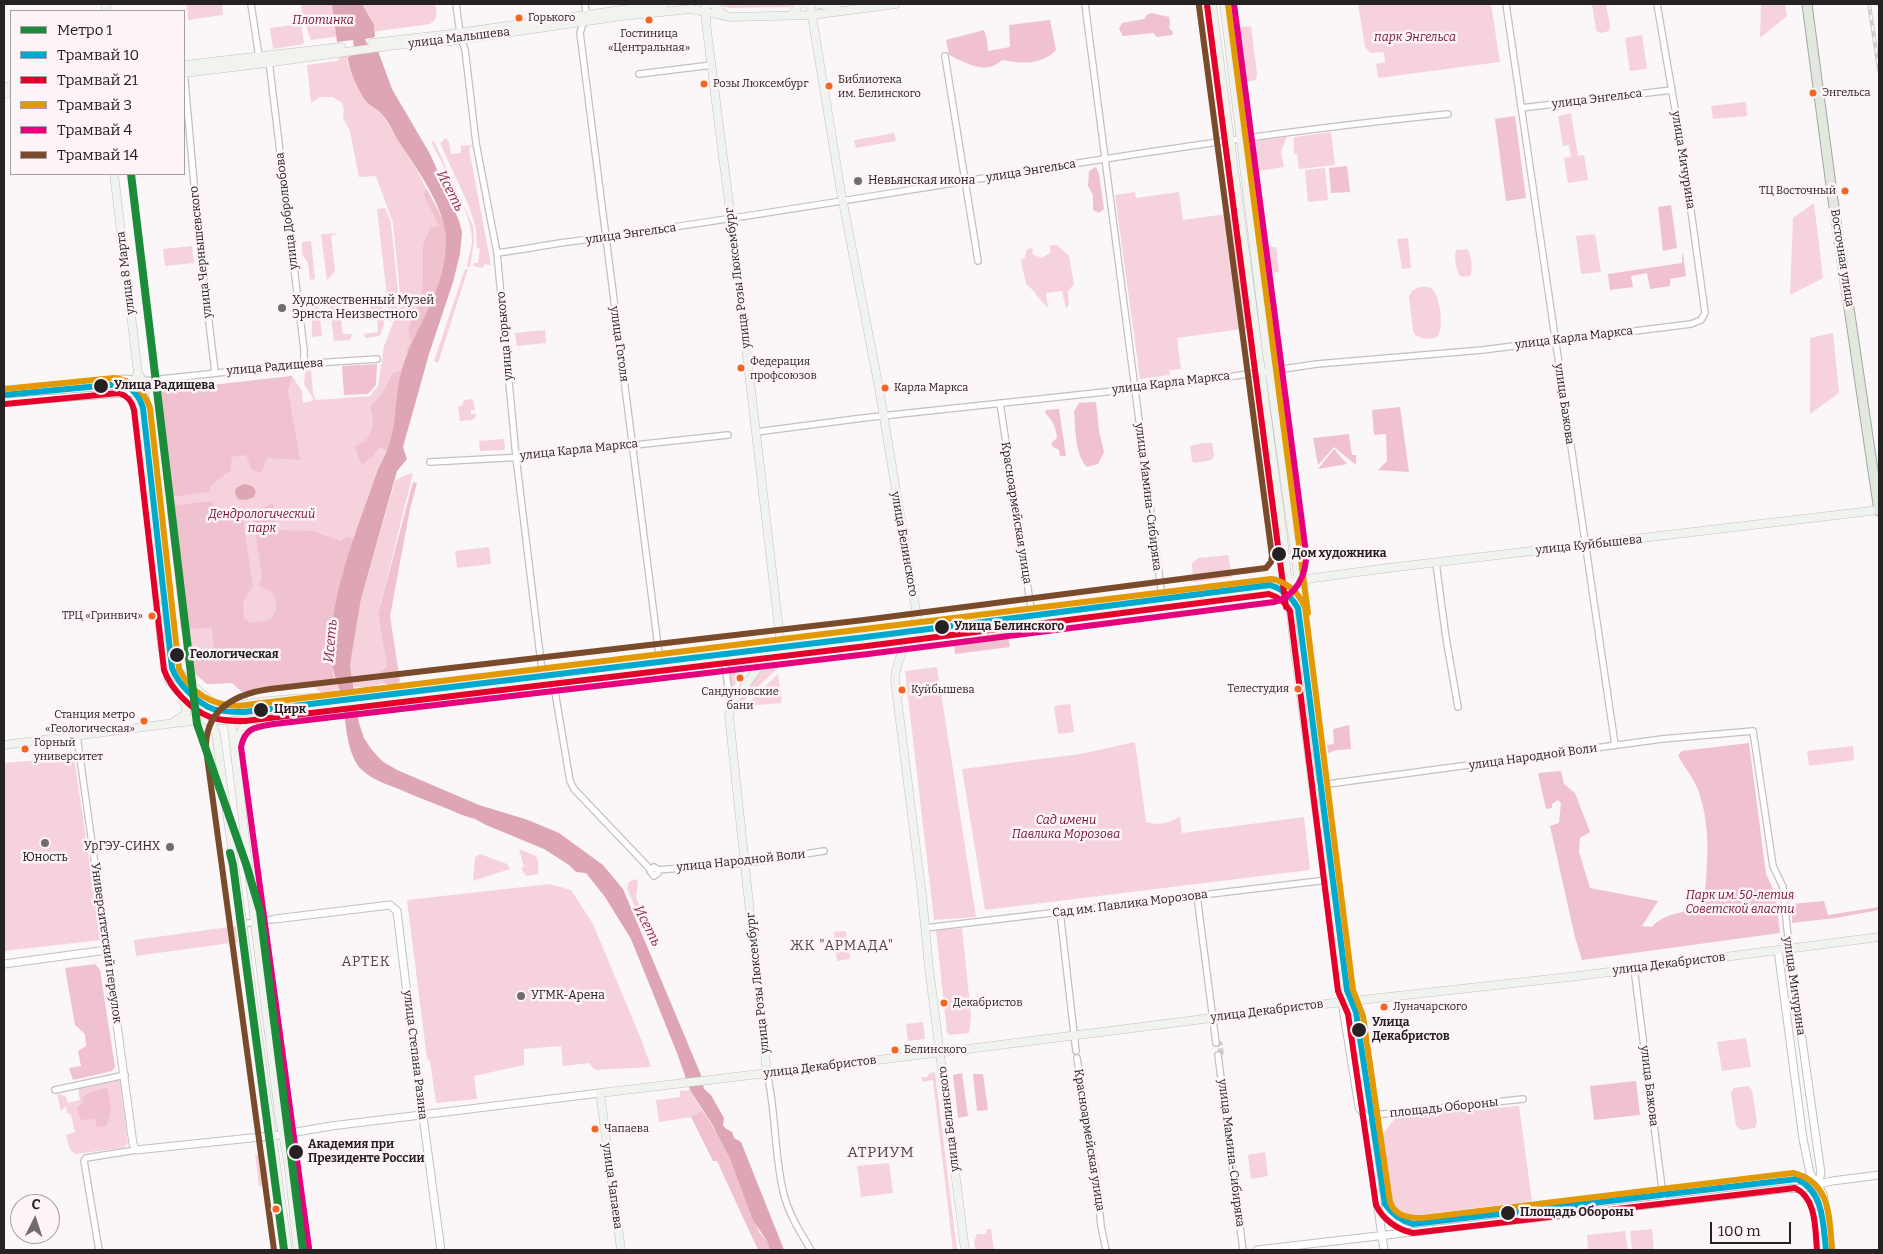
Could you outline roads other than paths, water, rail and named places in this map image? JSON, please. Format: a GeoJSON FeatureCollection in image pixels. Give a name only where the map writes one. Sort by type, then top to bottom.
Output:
{"type":"FeatureCollection","features":[{"type":"Feature","properties":{"kind":"main road"},"geometry":{"type":"LineString","coordinates":[[585,18],[659,4]]}},
{"type":"Feature","properties":{"kind":"main road"},"geometry":{"type":"LineString","coordinates":[[713,4],[720,12],[731,17]]}},
{"type":"Feature","properties":{"kind":"main road"},"geometry":{"type":"LineString","coordinates":[[791,15],[800,4]]}},
{"type":"Feature","properties":{"kind":"main road","name":"улица Белинского"},"geometry":{"type":"LineString","coordinates":[[810,4],[917,616],[910,639],[897,666],[895,681],[965,1250]]}},
{"type":"Feature","properties":{"kind":"main road"},"geometry":{"type":"LineString","coordinates":[[818,4],[837,4]]}},
{"type":"Feature","properties":{"kind":"main road","name":"улица Малышева"},"geometry":{"type":"LineString","coordinates":[[269,59],[379,44],[460,36],[585,18],[596,20],[706,8],[731,17],[812,15],[896,4]]}},
{"type":"Feature","properties":{"kind":"main road"},"geometry":{"type":"LineString","coordinates":[[1212,4],[1290,589],[1295,652],[1326,880],[1345,1002]]}},
{"type":"Feature","properties":{"kind":"main road"},"geometry":{"type":"LineString","coordinates":[[1224,4],[1350,991],[1345,1002]]}},
{"type":"Feature","properties":{"kind":"main road","name":"Восточная улица"},"geometry":{"type":"LineString","coordinates":[[1807,4],[1832,193],[1879,510]]}},
{"type":"Feature","properties":{"kind":"main road","name":"улица Розы Люксембург"},"geometry":{"type":"LineString","coordinates":[[706,8],[779,642],[738,694],[729,715],[767,1073]]}},
{"type":"Feature","properties":{"kind":"main road"},"geometry":{"type":"LineString","coordinates":[[185,65],[258,57],[269,59]]}},
{"type":"Feature","properties":{"kind":"main road"},"geometry":{"type":"LineString","coordinates":[[185,72],[269,59]]}},
{"type":"Feature","properties":{"kind":"main road","name":"улица 8 Марта"},"geometry":{"type":"LineString","coordinates":[[114,175],[162,647],[169,681]]}},
{"type":"Feature","properties":{"kind":"main road","name":"улица 8 Марта"},"geometry":{"type":"LineString","coordinates":[[136,376],[143,381],[175,658],[179,672],[231,722]]}},
{"type":"Feature","properties":{"kind":"main road","name":"улица Куйбышева"},"geometry":{"type":"LineString","coordinates":[[4,745],[186,722],[203,717],[218,709],[292,699],[327,697],[659,658],[1288,579],[1299,580],[1879,510]]}},
{"type":"Feature","properties":{"kind":"main road"},"geometry":{"type":"LineString","coordinates":[[1290,589],[1299,580]]}},
{"type":"Feature","properties":{"kind":"main road","name":"улица Куйбышева"},"geometry":{"type":"LineString","coordinates":[[203,717],[231,722],[328,707],[724,658],[910,639],[1290,589]]}},
{"type":"Feature","properties":{"kind":"main road"},"geometry":{"type":"LineString","coordinates":[[779,642],[791,651]]}},
{"type":"Feature","properties":{"kind":"main road"},"geometry":{"type":"LineString","coordinates":[[169,681],[214,728],[217,738],[288,1250]]}},
{"type":"Feature","properties":{"kind":"main road"},"geometry":{"type":"LineString","coordinates":[[165,724],[177,720],[186,712],[186,706],[169,681]]}},
{"type":"Feature","properties":{"kind":"main road"},"geometry":{"type":"LineString","coordinates":[[190,683],[224,704],[256,700],[269,702]]}},
{"type":"Feature","properties":{"kind":"main road"},"geometry":{"type":"LineString","coordinates":[[392,689],[394,699]]}},
{"type":"Feature","properties":{"kind":"main road"},"geometry":{"type":"LineString","coordinates":[[237,765],[237,739],[240,731],[245,725],[270,717]]}},
{"type":"Feature","properties":{"kind":"main road"},"geometry":{"type":"LineString","coordinates":[[231,722],[254,922],[280,1122],[284,1134],[291,1178],[298,1250]]}},
{"type":"Feature","properties":{"kind":"main road"},"geometry":{"type":"LineString","coordinates":[[165,724],[172,726],[205,725],[210,728],[217,738]]}},
{"type":"Feature","properties":{"kind":"main road","name":"улица Декабристов"},"geometry":{"type":"LineString","coordinates":[[600,1093],[1879,937]]}},
{"type":"Feature","properties":{"kind":"main road","name":"улица Чапаева"},"geometry":{"type":"LineString","coordinates":[[600,1093],[621,1250]]}},
{"type":"Feature","properties":{"kind":"street"},"geometry":{"type":"LineString","coordinates":[[251,4],[258,57]]}},
{"type":"Feature","properties":{"kind":"street","name":"улица Горького"},"geometry":{"type":"LineString","coordinates":[[456,4],[460,36],[465,49],[473,124],[497,253],[516,457],[542,671]]}},
{"type":"Feature","properties":{"kind":"street","name":"улица Гоголя"},"geometry":{"type":"LineString","coordinates":[[585,4],[585,18],[580,34],[660,667]]}},
{"type":"Feature","properties":{"kind":"street","name":"улица Мамина-Сибиряка"},"geometry":{"type":"LineString","coordinates":[[1085,4],[1163,605]]}},
{"type":"Feature","properties":{"kind":"street","name":"улица Бажова"},"geometry":{"type":"LineString","coordinates":[[1506,4],[1615,745]]}},
{"type":"Feature","properties":{"kind":"street","name":"улица Мичурина"},"geometry":{"type":"LineString","coordinates":[[1657,4],[1691,207],[1705,312],[1704,317]]}},
{"type":"Feature","properties":{"kind":"street"},"geometry":{"type":"LineString","coordinates":[[945,56],[978,260]]}},
{"type":"Feature","properties":{"kind":"street","name":"улица Добролюбова"},"geometry":{"type":"LineString","coordinates":[[269,59],[304,350],[304,360],[300,364]]}},
{"type":"Feature","properties":{"kind":"street"},"geometry":{"type":"LineString","coordinates":[[639,74],[712,65]]}},
{"type":"Feature","properties":{"kind":"street","name":"улица Чернышевского"},"geometry":{"type":"LineString","coordinates":[[185,83],[199,239],[215,372]]}},
{"type":"Feature","properties":{"kind":"street","name":"улица Энгельса"},"geometry":{"type":"LineString","coordinates":[[1521,108],[1672,90]]}},
{"type":"Feature","properties":{"kind":"street","name":"улица Энгельса"},"geometry":{"type":"LineString","coordinates":[[497,253],[731,219],[1229,139],[1448,114]]}},
{"type":"Feature","properties":{"kind":"street","name":"улица Карла Маркса"},"geometry":{"type":"LineString","coordinates":[[756,432],[883,416],[1135,389],[1270,370],[1482,350],[1691,324],[1704,317]]}},
{"type":"Feature","properties":{"kind":"street","name":"улица Радищева"},"geometry":{"type":"LineString","coordinates":[[143,381],[300,364],[377,359]]}},
{"type":"Feature","properties":{"kind":"street"},"geometry":{"type":"LineString","coordinates":[[4,391],[126,379],[136,376]]}},
{"type":"Feature","properties":{"kind":"street"},"geometry":{"type":"LineString","coordinates":[[4,402],[136,392],[141,387],[143,381]]}},
{"type":"Feature","properties":{"kind":"street","name":"Красноармейская улица"},"geometry":{"type":"LineString","coordinates":[[1000,404],[1033,622]]}},
{"type":"Feature","properties":{"kind":"street","name":"улица Карла Маркса"},"geometry":{"type":"LineString","coordinates":[[430,462],[516,457],[728,435]]}},
{"type":"Feature","properties":{"kind":"street"},"geometry":{"type":"LineString","coordinates":[[1436,563],[1458,707]]}},
{"type":"Feature","properties":{"kind":"street","name":"улица Розы Люксембург"},"geometry":{"type":"LineString","coordinates":[[724,658],[731,709]]}},
{"type":"Feature","properties":{"kind":"street"},"geometry":{"type":"LineString","coordinates":[[542,671],[553,680]]}},
{"type":"Feature","properties":{"kind":"street","name":"улица Народной Воли"},"geometry":{"type":"LineString","coordinates":[[553,680],[570,781],[574,789],[650,869],[654,867],[658,870],[746,862],[824,851]]}},
{"type":"Feature","properties":{"kind":"street","name":"улица Мичурина"},"geometry":{"type":"LineString","coordinates":[[1753,731],[1773,866],[1783,887],[1789,948],[1821,1174],[1818,1184]]}},
{"type":"Feature","properties":{"kind":"street","name":"улица Народной Воли"},"geometry":{"type":"LineString","coordinates":[[1313,786],[1615,745],[1753,731]]}},
{"type":"Feature","properties":{"kind":"street","name":"Университетский переулок"},"geometry":{"type":"LineString","coordinates":[[77,736],[133,1144],[136,1150]]}},
{"type":"Feature","properties":{"kind":"street","name":"Сад им. Павлика Морозова"},"geometry":{"type":"LineString","coordinates":[[925,928],[1336,879]]}},
{"type":"Feature","properties":{"kind":"street"},"geometry":{"type":"LineString","coordinates":[[1197,896],[1216,1043]]}},
{"type":"Feature","properties":{"kind":"street","name":"улица Степана Разина"},"geometry":{"type":"LineString","coordinates":[[275,919],[390,905],[397,910],[441,1250]]}},
{"type":"Feature","properties":{"kind":"street","name":"Красноармейская улица"},"geometry":{"type":"LineString","coordinates":[[1060,912],[1076,1051]]}},
{"type":"Feature","properties":{"kind":"street"},"geometry":{"type":"LineString","coordinates":[[244,924],[275,919]]}},
{"type":"Feature","properties":{"kind":"street"},"geometry":{"type":"LineString","coordinates":[[4,964],[107,950]]}},
{"type":"Feature","properties":{"kind":"street","name":"улица Мичурина"},"geometry":{"type":"LineString","coordinates":[[1778,950],[1803,1139],[1811,1175],[1823,1194],[1831,1250]]}},
{"type":"Feature","properties":{"kind":"street","name":"улица Бажова"},"geometry":{"type":"LineString","coordinates":[[1634,968],[1664,1204]]}},
{"type":"Feature","properties":{"kind":"street"},"geometry":{"type":"LineString","coordinates":[[1345,1002],[1344,1013],[1359,1108],[1365,1116],[1384,1250]]}},
{"type":"Feature","properties":{"kind":"street","name":"улица Мамина-Сибиряка"},"geometry":{"type":"LineString","coordinates":[[1218,1055],[1243,1250]]}},
{"type":"Feature","properties":{"kind":"street","name":"Красноармейская улица"},"geometry":{"type":"LineString","coordinates":[[1077,1058],[1106,1250]]}},
{"type":"Feature","properties":{"kind":"street","name":"улица Розы Люксембург"},"geometry":{"type":"LineString","coordinates":[[767,1073],[776,1154],[783,1193],[791,1214],[811,1250]]}},
{"type":"Feature","properties":{"kind":"street"},"geometry":{"type":"LineString","coordinates":[[56,1090],[125,1075]]}},
{"type":"Feature","properties":{"kind":"street"},"geometry":{"type":"LineString","coordinates":[[100,1250],[83,1164],[86,1158],[136,1150],[271,1136],[422,1114],[600,1093]]}},
{"type":"Feature","properties":{"kind":"street","name":"площадь Обороны"},"geometry":{"type":"LineString","coordinates":[[1365,1116],[1523,1099]]}},
{"type":"Feature","properties":{"kind":"street"},"geometry":{"type":"LineString","coordinates":[[1256,1250],[1804,1188],[1818,1184],[1879,1175]]}},
{"type":"Feature","properties":{"kind":"tunnel"},"geometry":{"type":"LineString","coordinates":[[1216,1043],[1220,1044],[1221,1053],[1218,1055]]}},
{"type":"Feature","properties":{"kind":"railway"},"geometry":{"type":"LineString","coordinates":[[1869,4],[1879,70]]}},
{"type":"Feature","properties":{"kind":"metro line","name":"1"},"geometry":{"type":"LineString","coordinates":[[131,175],[197,724],[246,864],[260,911],[303,1250]]}},
{"type":"Feature","properties":{"kind":"metro line","name":"1"},"geometry":{"type":"LineString","coordinates":[[230,853],[284,1250]]}},
{"type":"Feature","properties":{"kind":"tram line","name":"3"},"geometry":{"type":"LineString","coordinates":[[1228,4],[1308,613]]}},
{"type":"Feature","properties":{"kind":"tram line","name":"4"},"geometry":{"type":"LineString","coordinates":[[309,1248],[241,747],[245,735],[252,729],[274,724],[868,654],[1274,602],[1288,595],[1299,584],[1305,569],[1306,553],[1234,4]]}},
{"type":"Feature","properties":{"kind":"tram line","name":"21"},"geometry":{"type":"LineString","coordinates":[[1207,5],[1286,607]]}},
{"type":"Feature","properties":{"kind":"tram line","name":"14"},"geometry":{"type":"LineString","coordinates":[[274,1250],[206,749],[207,735],[211,723],[224,706],[245,695],[270,689],[864,620],[1266,568],[1271,562],[1272,556],[1199,6]]}},
{"type":"Feature","properties":{"kind":"tram line","name":"3"},"geometry":{"type":"LineString","coordinates":[[4,389],[114,378],[127,381],[137,387],[145,396],[150,408],[179,669],[189,685],[196,691],[211,700],[228,705],[238,706],[1271,579],[1282,582],[1296,593],[1305,607],[1353,990],[1363,1016],[1392,1207],[1407,1217],[1422,1218],[1793,1173],[1815,1184],[1826,1202],[1832,1249]]}},
{"type":"Feature","properties":{"kind":"tram line","name":"10"},"geometry":{"type":"LineString","coordinates":[[4,395],[120,384],[132,390],[140,399],[143,408],[172,668],[183,686],[195,698],[207,706],[221,711],[244,712],[866,637],[1270,585],[1279,589],[1298,608],[1347,990],[1356,1012],[1385,1204],[1388,1208],[1401,1219],[1413,1224],[1797,1179],[1813,1192],[1817,1200],[1823,1219],[1826,1250]]}},
{"type":"Feature","properties":{"kind":"tram line","name":"21"},"geometry":{"type":"LineString","coordinates":[[5,404],[119,393],[131,401],[134,410],[164,670],[171,684],[189,704],[203,714],[223,720],[245,721],[867,646],[1269,594],[1276,597],[1284,602],[1290,611],[1338,991],[1348,1014],[1376,1205],[1387,1220],[1397,1227],[1413,1233],[1795,1188],[1807,1199],[1814,1215],[1817,1250]]}},
{"type":"Feature","properties":{"kind":"place","name":"Горького"},"geometry":{"type":"Point","coordinates":[519,18]}},
{"type":"Feature","properties":{"kind":"place","name":"Гостиница «Центральная»"},"geometry":{"type":"Point","coordinates":[649,20]}},
{"type":"Feature","properties":{"kind":"place","name":"Розы Люксембург"},"geometry":{"type":"Point","coordinates":[704,84]}},
{"type":"Feature","properties":{"kind":"place","name":"Библиотека им. Белинского"},"geometry":{"type":"Point","coordinates":[829,86]}},
{"type":"Feature","properties":{"kind":"place","name":"Энгельса"},"geometry":{"type":"Point","coordinates":[1813,93]}},
{"type":"Feature","properties":{"kind":"place","name":"Невьянская икона"},"geometry":{"type":"Point","coordinates":[858,181]}},
{"type":"Feature","properties":{"kind":"place","name":"ТЦ Восточный"},"geometry":{"type":"Point","coordinates":[1845,191]}},
{"type":"Feature","properties":{"kind":"place","name":"Художественный Музей Эрнста Неизвестного"},"geometry":{"type":"Point","coordinates":[282,308]}},
{"type":"Feature","properties":{"kind":"place","name":"Федерация профсоюзов"},"geometry":{"type":"Point","coordinates":[741,368]}},
{"type":"Feature","properties":{"kind":"place","name":"Улица Радищева"},"geometry":{"type":"Point","coordinates":[101,386]}},
{"type":"Feature","properties":{"kind":"place","name":"Карла Маркса"},"geometry":{"type":"Point","coordinates":[885,388]}},
{"type":"Feature","properties":{"kind":"place","name":"Дом художника"},"geometry":{"type":"Point","coordinates":[1279,554]}},
{"type":"Feature","properties":{"kind":"place","name":"ТРЦ «Гринвич»"},"geometry":{"type":"Point","coordinates":[152,616]}},
{"type":"Feature","properties":{"kind":"place","name":"Улица Белинского"},"geometry":{"type":"Point","coordinates":[942,627]}},
{"type":"Feature","properties":{"kind":"place","name":"Геологическая"},"geometry":{"type":"Point","coordinates":[177,655]}},
{"type":"Feature","properties":{"kind":"place","name":"Сандуновские бани"},"geometry":{"type":"Point","coordinates":[740,678]}},
{"type":"Feature","properties":{"kind":"place","name":"Телестудия"},"geometry":{"type":"Point","coordinates":[1298,689]}},
{"type":"Feature","properties":{"kind":"place","name":"Куйбышева"},"geometry":{"type":"Point","coordinates":[902,690]}},
{"type":"Feature","properties":{"kind":"place","name":"Цирк"},"geometry":{"type":"Point","coordinates":[261,710]}},
{"type":"Feature","properties":{"kind":"place","name":"Станция метро «Геологическая»"},"geometry":{"type":"Point","coordinates":[144,721]}},
{"type":"Feature","properties":{"kind":"place","name":"Горный университет"},"geometry":{"type":"Point","coordinates":[25,749]}},
{"type":"Feature","properties":{"kind":"place","name":"Юность"},"geometry":{"type":"Point","coordinates":[45,843]}},
{"type":"Feature","properties":{"kind":"place","name":"УрГЭУ-СИНХ"},"geometry":{"type":"Point","coordinates":[170,847]}},
{"type":"Feature","properties":{"kind":"place","name":"УГМК-Арена"},"geometry":{"type":"Point","coordinates":[521,996]}},
{"type":"Feature","properties":{"kind":"place","name":"Декабристов"},"geometry":{"type":"Point","coordinates":[944,1003]}},
{"type":"Feature","properties":{"kind":"place","name":"Луначарского"},"geometry":{"type":"Point","coordinates":[1384,1007]}},
{"type":"Feature","properties":{"kind":"place","name":"Улица Декабристов"},"geometry":{"type":"Point","coordinates":[1359,1030]}},
{"type":"Feature","properties":{"kind":"place","name":"Белинского"},"geometry":{"type":"Point","coordinates":[895,1050]}},
{"type":"Feature","properties":{"kind":"place","name":"Чапаева"},"geometry":{"type":"Point","coordinates":[595,1129]}},
{"type":"Feature","properties":{"kind":"place","name":"Академия при Президенте России"},"geometry":{"type":"Point","coordinates":[296,1152]}},
{"type":"Feature","properties":{"kind":"place","name":"Площадь Обороны"},"geometry":{"type":"Point","coordinates":[1508,1213]}},
{"type":"Feature","properties":{"kind":"district","name":"ЖК \"АРМАДА\""},"geometry":{"type":"Point","coordinates":[842,946]}},
{"type":"Feature","properties":{"kind":"district","name":"АРТЕК"},"geometry":{"type":"Point","coordinates":[366,962]}},
{"type":"Feature","properties":{"kind":"district","name":"АТРИУМ"},"geometry":{"type":"Point","coordinates":[881,1153]}},
{"type":"Feature","properties":{"kind":"park label","name":"Плотинка"},"geometry":{"type":"Point","coordinates":[323,21]}},
{"type":"Feature","properties":{"kind":"park label","name":"парк Энгельса"},"geometry":{"type":"Point","coordinates":[1415,38]}},
{"type":"Feature","properties":{"kind":"park label","name":"Дендрологический парк"},"geometry":{"type":"Point","coordinates":[262,522]}},
{"type":"Feature","properties":{"kind":"park label","name":"Сад имени Павлика Морозова"},"geometry":{"type":"Point","coordinates":[1066,828]}},
{"type":"Feature","properties":{"kind":"park label","name":"Парк им. 50-летия Советской власти"},"geometry":{"type":"Point","coordinates":[1740,903]}},
{"type":"Feature","properties":{"kind":"water label","name":"Исеть"},"geometry":{"type":"Point","coordinates":[450,191]}},
{"type":"Feature","properties":{"kind":"water label","name":"Исеть"},"geometry":{"type":"Point","coordinates":[331,641]}},
{"type":"Feature","properties":{"kind":"water label","name":"Исеть"},"geometry":{"type":"Point","coordinates":[647,926]}}]}
